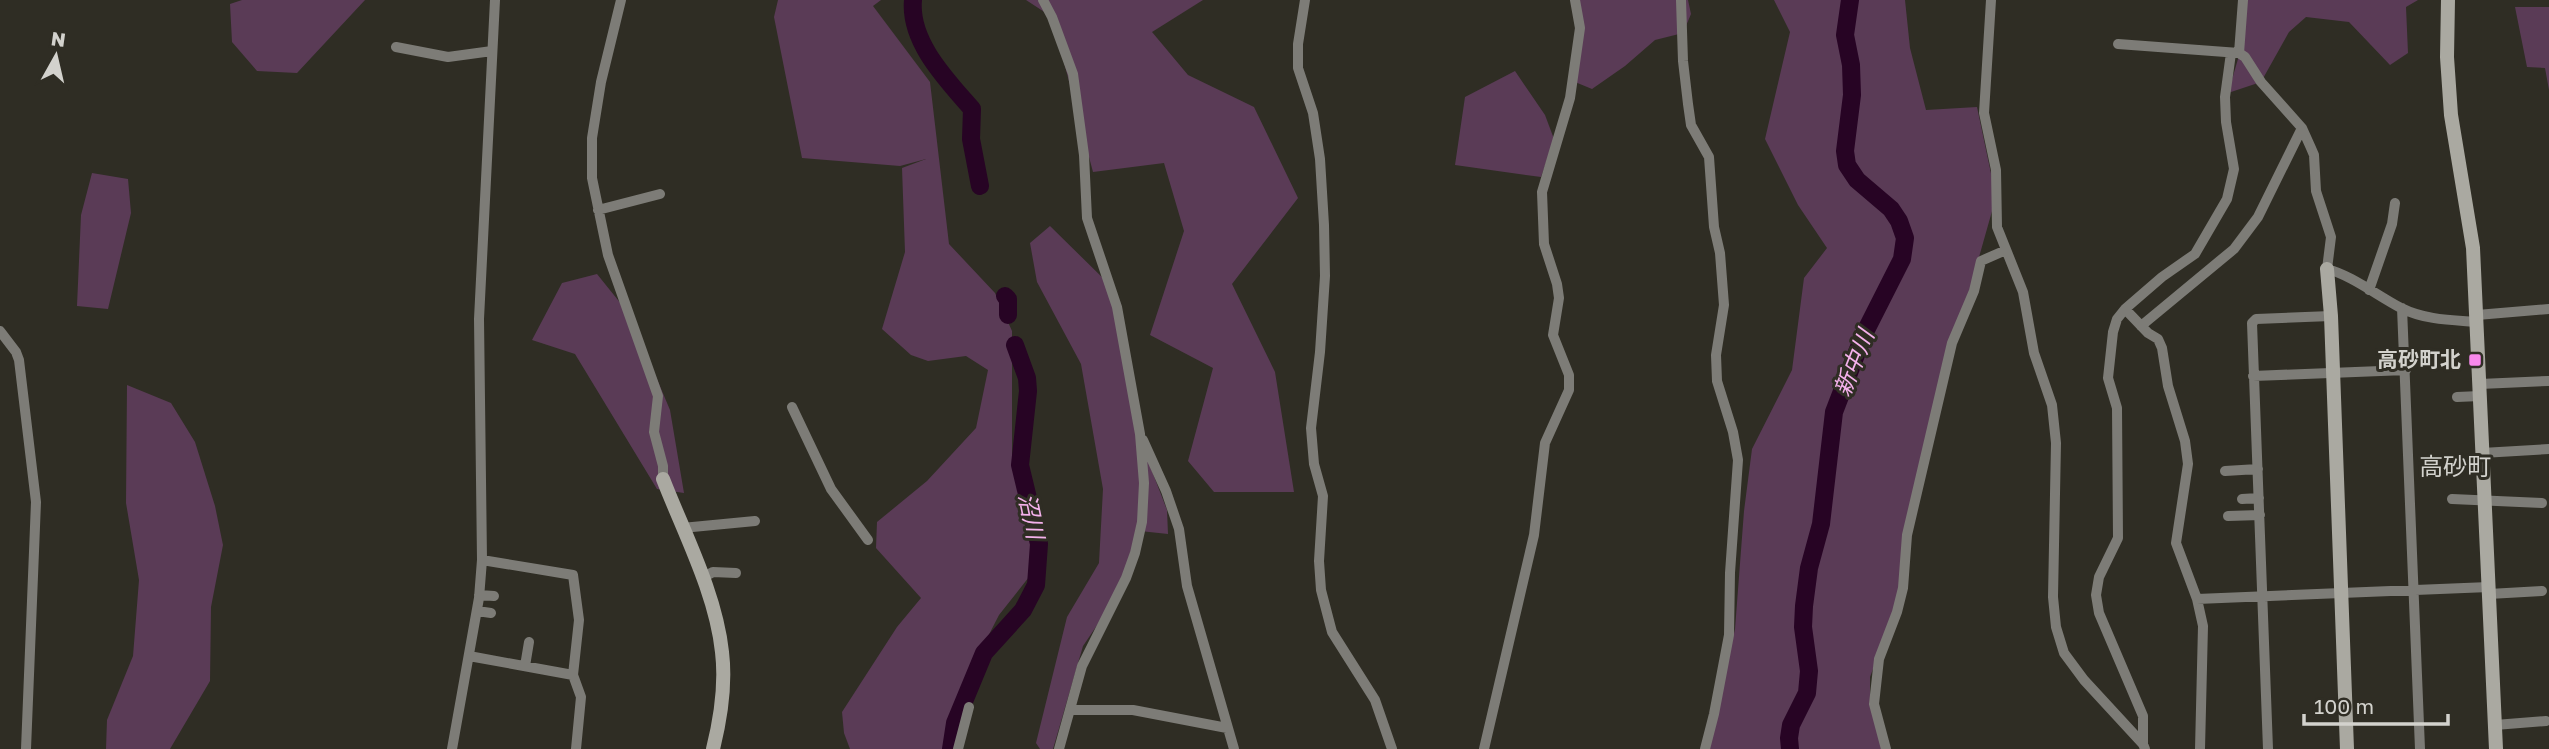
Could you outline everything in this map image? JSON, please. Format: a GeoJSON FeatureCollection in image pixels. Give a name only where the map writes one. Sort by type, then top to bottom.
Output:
{"type":"FeatureCollection","features":[{"type":"Feature","properties":{"kind":"street"},"geometry":{"type":"LineString","coordinates":[[452,749],[474,630],[482,560],[479,319],[495,0]]}},
{"type":"Feature","properties":{"kind":"street"},"geometry":{"type":"LineString","coordinates":[[621,0],[601,82],[592,138],[592,178],[608,255],[658,396],[654,432],[663,466],[663,479],[715,614],[722,652],[723,690],[713,749]]}},
{"type":"Feature","properties":{"kind":"street"},"geometry":{"type":"LineString","coordinates":[[1043,0],[1073,74],[1084,155],[1087,218],[1116,307],[1140,433],[1144,483],[1142,522],[1135,553],[1126,578],[1082,666],[1059,749]]}},
{"type":"Feature","properties":{"kind":"street"},"geometry":{"type":"LineString","coordinates":[[1305,0],[1298,44],[1298,68],[1313,113],[1320,159],[1324,225],[1322,314],[1311,428],[1314,464],[1323,496],[1319,561],[1321,590],[1332,632],[1375,700],[1392,749]]}},
{"type":"Feature","properties":{"kind":"street"},"geometry":{"type":"LineString","coordinates":[[1484,749],[1534,535],[1545,443],[1569,390],[1569,375],[1553,335],[1559,298],[1544,244],[1542,192],[1570,98],[1580,28],[1575,0]]}},
{"type":"Feature","properties":{"kind":"street"},"geometry":{"type":"LineString","coordinates":[[1681,0],[1683,61],[1691,125],[1709,157],[1713,227],[1720,253],[1724,305],[1716,355],[1717,381],[1733,432],[1738,460],[1730,573],[1729,635],[1705,749]]}},
{"type":"Feature","properties":{"kind":"street"},"geometry":{"type":"LineString","coordinates":[[1991,0],[1984,113],[1996,170],[1997,228],[2022,292],[2034,353],[2052,405],[2057,467],[2053,597],[2056,627],[2064,653],[2084,680],[2144,746]]}},
{"type":"Feature","properties":{"kind":"street"},"geometry":{"type":"LineString","coordinates":[[2144,746],[2143,716],[2099,613],[2096,595],[2099,577],[2118,538],[2117,408],[2108,378],[2113,332],[2117,319],[2125,309],[2162,277],[2195,254],[2227,199],[2234,169],[2226,122],[2225,97],[2243,0]]}},
{"type":"Feature","properties":{"kind":"street"},"geometry":{"type":"LineString","coordinates":[[2448,0],[2446,57],[2451,115],[2473,248],[2496,749]]}},
{"type":"Feature","properties":{"kind":"street"},"geometry":{"type":"LineString","coordinates":[[2118,44],[2235,53],[2245,57],[2261,82],[2302,128],[2314,155],[2316,191],[2331,237],[2327,269],[2347,749]]}},
{"type":"Feature","properties":{"kind":"street"},"geometry":{"type":"LineString","coordinates":[[396,47],[448,57],[492,51]]}},
{"type":"Feature","properties":{"kind":"street"},"geometry":{"type":"LineString","coordinates":[[2141,326],[2234,249],[2258,217],[2302,128]]}},
{"type":"Feature","properties":{"kind":"street"},"geometry":{"type":"LineString","coordinates":[[598,210],[660,194]]}},
{"type":"Feature","properties":{"kind":"street"},"geometry":{"type":"LineString","coordinates":[[2369,290],[2392,224],[2395,203]]}},
{"type":"Feature","properties":{"kind":"street"},"geometry":{"type":"LineString","coordinates":[[1886,749],[1874,704],[1879,659],[1903,588],[1907,535],[1952,344],[1974,291],[1981,261],[2006,250]]}},
{"type":"Feature","properties":{"kind":"street"},"geometry":{"type":"LineString","coordinates":[[2327,269],[2340,273],[2402,308],[2433,318],[2477,319],[2549,309]]}},
{"type":"Feature","properties":{"kind":"street"},"geometry":{"type":"LineString","coordinates":[[2402,308],[2420,749]]}},
{"type":"Feature","properties":{"kind":"street"},"geometry":{"type":"LineString","coordinates":[[2125,309],[2158,339],[2168,386],[2185,442],[2188,464],[2176,544],[2197,599],[2203,626],[2200,749]]}},
{"type":"Feature","properties":{"kind":"street"},"geometry":{"type":"LineString","coordinates":[[2268,749],[2252,323],[2256,319],[2331,316]]}},
{"type":"Feature","properties":{"kind":"street"},"geometry":{"type":"LineString","coordinates":[[0,331],[19,360],[36,502],[26,749]]}},
{"type":"Feature","properties":{"kind":"street"},"geometry":{"type":"LineString","coordinates":[[2253,376],[2406,370]]}},
{"type":"Feature","properties":{"kind":"street"},"geometry":{"type":"LineString","coordinates":[[2456,397],[2480,390],[2548,382]]}},
{"type":"Feature","properties":{"kind":"street"},"geometry":{"type":"LineString","coordinates":[[792,407],[831,489],[868,540]]}},
{"type":"Feature","properties":{"kind":"street"},"geometry":{"type":"LineString","coordinates":[[1140,433],[1179,528],[1187,586],[1232,744],[1244,749]]}},
{"type":"Feature","properties":{"kind":"street"},"geometry":{"type":"LineString","coordinates":[[2482,453],[2549,449]]}},
{"type":"Feature","properties":{"kind":"street"},"geometry":{"type":"LineString","coordinates":[[2225,471],[2258,469]]}},
{"type":"Feature","properties":{"kind":"street"},"geometry":{"type":"LineString","coordinates":[[2242,499],[2259,498]]}},
{"type":"Feature","properties":{"kind":"street"},"geometry":{"type":"LineString","coordinates":[[2452,499],[2542,503]]}},
{"type":"Feature","properties":{"kind":"street"},"geometry":{"type":"LineString","coordinates":[[2228,516],[2260,514]]}},
{"type":"Feature","properties":{"kind":"street"},"geometry":{"type":"LineString","coordinates":[[682,528],[755,521]]}},
{"type":"Feature","properties":{"kind":"street"},"geometry":{"type":"LineString","coordinates":[[482,560],[573,575],[579,620],[573,675],[581,697],[576,749]]}},
{"type":"Feature","properties":{"kind":"street"},"geometry":{"type":"LineString","coordinates":[[702,578],[713,572],[736,572]]}},
{"type":"Feature","properties":{"kind":"street"},"geometry":{"type":"LineString","coordinates":[[2197,599],[2413,590],[2542,591]]}},
{"type":"Feature","properties":{"kind":"street"},"geometry":{"type":"LineString","coordinates":[[479,595],[494,596]]}},
{"type":"Feature","properties":{"kind":"street"},"geometry":{"type":"LineString","coordinates":[[477,611],[491,613]]}},
{"type":"Feature","properties":{"kind":"street"},"geometry":{"type":"LineString","coordinates":[[474,630],[486,631]]}},
{"type":"Feature","properties":{"kind":"street"},"geometry":{"type":"LineString","coordinates":[[525,666],[529,642]]}},
{"type":"Feature","properties":{"kind":"street"},"geometry":{"type":"LineString","coordinates":[[469,656],[573,675]]}},
{"type":"Feature","properties":{"kind":"street"},"geometry":{"type":"LineString","coordinates":[[958,749],[969,706]]}},
{"type":"Feature","properties":{"kind":"street"},"geometry":{"type":"LineString","coordinates":[[1070,710],[1133,710],[1227,728]]}},
{"type":"Feature","properties":{"kind":"street"},"geometry":{"type":"LineString","coordinates":[[2495,724],[2546,721]]}},
{"type":"Feature","properties":{"kind":"shaded area"},"geometry":{"type":"Polygon","coordinates":[[[242,0],[365,0],[297,73],[257,71],[232,42],[230,4],[242,0]]]}},
{"type":"Feature","properties":{"kind":"shaded area"},"geometry":{"type":"Polygon","coordinates":[[[778,0],[881,0],[873,6],[930,82],[949,244],[995,293],[1012,331],[1012,459],[1041,511],[1029,577],[999,615],[957,697],[948,749],[850,749],[844,733],[842,712],[897,627],[921,598],[876,548],[877,522],[927,481],[976,428],[988,370],[966,356],[928,361],[911,355],[882,329],[905,252],[902,168],[926,159],[900,166],[802,158],[774,17],[778,0]]]}},
{"type":"Feature","properties":{"kind":"shaded area"},"geometry":{"type":"Polygon","coordinates":[[[1026,0],[1203,0],[1152,32],[1188,75],[1254,107],[1298,198],[1232,284],[1275,372],[1294,492],[1214,492],[1188,461],[1213,368],[1150,335],[1184,231],[1164,163],[1093,172],[1052,17],[1026,0]]]}},
{"type":"Feature","properties":{"kind":"shaded area"},"geometry":{"type":"Polygon","coordinates":[[[1575,0],[1688,0],[1691,14],[1683,33],[1655,40],[1625,66],[1592,89],[1575,82],[1575,0]]]}},
{"type":"Feature","properties":{"kind":"shaded area"},"geometry":{"type":"Polygon","coordinates":[[[1774,0],[1905,0],[1910,48],[1926,110],[1977,107],[1996,197],[1946,374],[1908,528],[1903,588],[1870,677],[1870,702],[1882,749],[1708,749],[1735,629],[1744,511],[1752,449],[1792,370],[1804,278],[1827,248],[1798,205],[1765,139],[1790,32],[1774,0]]]}},
{"type":"Feature","properties":{"kind":"shaded area"},"geometry":{"type":"Polygon","coordinates":[[[2247,0],[2418,0],[2406,7],[2408,53],[2390,65],[2349,22],[2306,17],[2289,32],[2261,82],[2228,93],[2238,59],[2247,0]]]}},
{"type":"Feature","properties":{"kind":"shaded area"},"geometry":{"type":"Polygon","coordinates":[[[2515,7],[2549,7],[2549,90],[2545,68],[2527,67],[2515,7]]]}},
{"type":"Feature","properties":{"kind":"shaded area"},"geometry":{"type":"Polygon","coordinates":[[[1515,71],[1545,115],[1554,139],[1541,177],[1455,165],[1465,97],[1515,71]]]}},
{"type":"Feature","properties":{"kind":"shaded area"},"geometry":{"type":"Polygon","coordinates":[[[92,173],[128,179],[131,213],[108,309],[77,306],[81,215],[92,173]]]}},
{"type":"Feature","properties":{"kind":"shaded area"},"geometry":{"type":"Polygon","coordinates":[[[1050,226],[1110,285],[1140,440],[1167,510],[1168,534],[1140,531],[1133,572],[1083,646],[1053,749],[1040,749],[1036,743],[1067,617],[1099,563],[1103,489],[1081,364],[1037,282],[1030,243],[1050,226]]]}},
{"type":"Feature","properties":{"kind":"shaded area"},"geometry":{"type":"Polygon","coordinates":[[[597,274],[630,315],[670,410],[684,493],[657,489],[575,354],[532,340],[562,283],[597,274]]]}},
{"type":"Feature","properties":{"kind":"shaded area"},"geometry":{"type":"Polygon","coordinates":[[[127,385],[171,403],[195,442],[215,506],[223,545],[211,607],[210,681],[170,749],[106,749],[107,720],[133,656],[139,580],[126,503],[127,385]]]}},
{"type":"Feature","properties":{"kind":"waterway","name":"沼川"},"geometry":{"type":"LineString","coordinates":[[913,0],[913,16],[923,45],[941,73],[972,109],[971,139],[980,186]]}},
{"type":"Feature","properties":{"kind":"waterway","name":"新中川"},"geometry":{"type":"LineString","coordinates":[[1790,749],[1791,725],[1807,693],[1809,671],[1803,627],[1804,606],[1809,568],[1821,524],[1834,412],[1864,334],[1902,259],[1905,238],[1891,209],[1857,180],[1847,165],[1845,151],[1852,95],[1851,65],[1845,35],[1850,0]]}},
{"type":"Feature","properties":{"kind":"waterway","name":"沼川"},"geometry":{"type":"LineString","coordinates":[[1005,296],[1008,299],[1008,315]]}},
{"type":"Feature","properties":{"kind":"waterway","name":"沼川"},"geometry":{"type":"LineString","coordinates":[[951,749],[955,723],[984,653],[1023,610],[1036,585],[1039,544],[1020,465],[1027,378],[1015,345]]}},
{"type":"Feature","properties":{"kind":"place","name":"高砂町北"},"geometry":{"type":"Point","coordinates":[2475,360]}},
{"type":"Feature","properties":{"kind":"district","name":"高砂町"},"geometry":{"type":"Point","coordinates":[2455,467]}}]}
